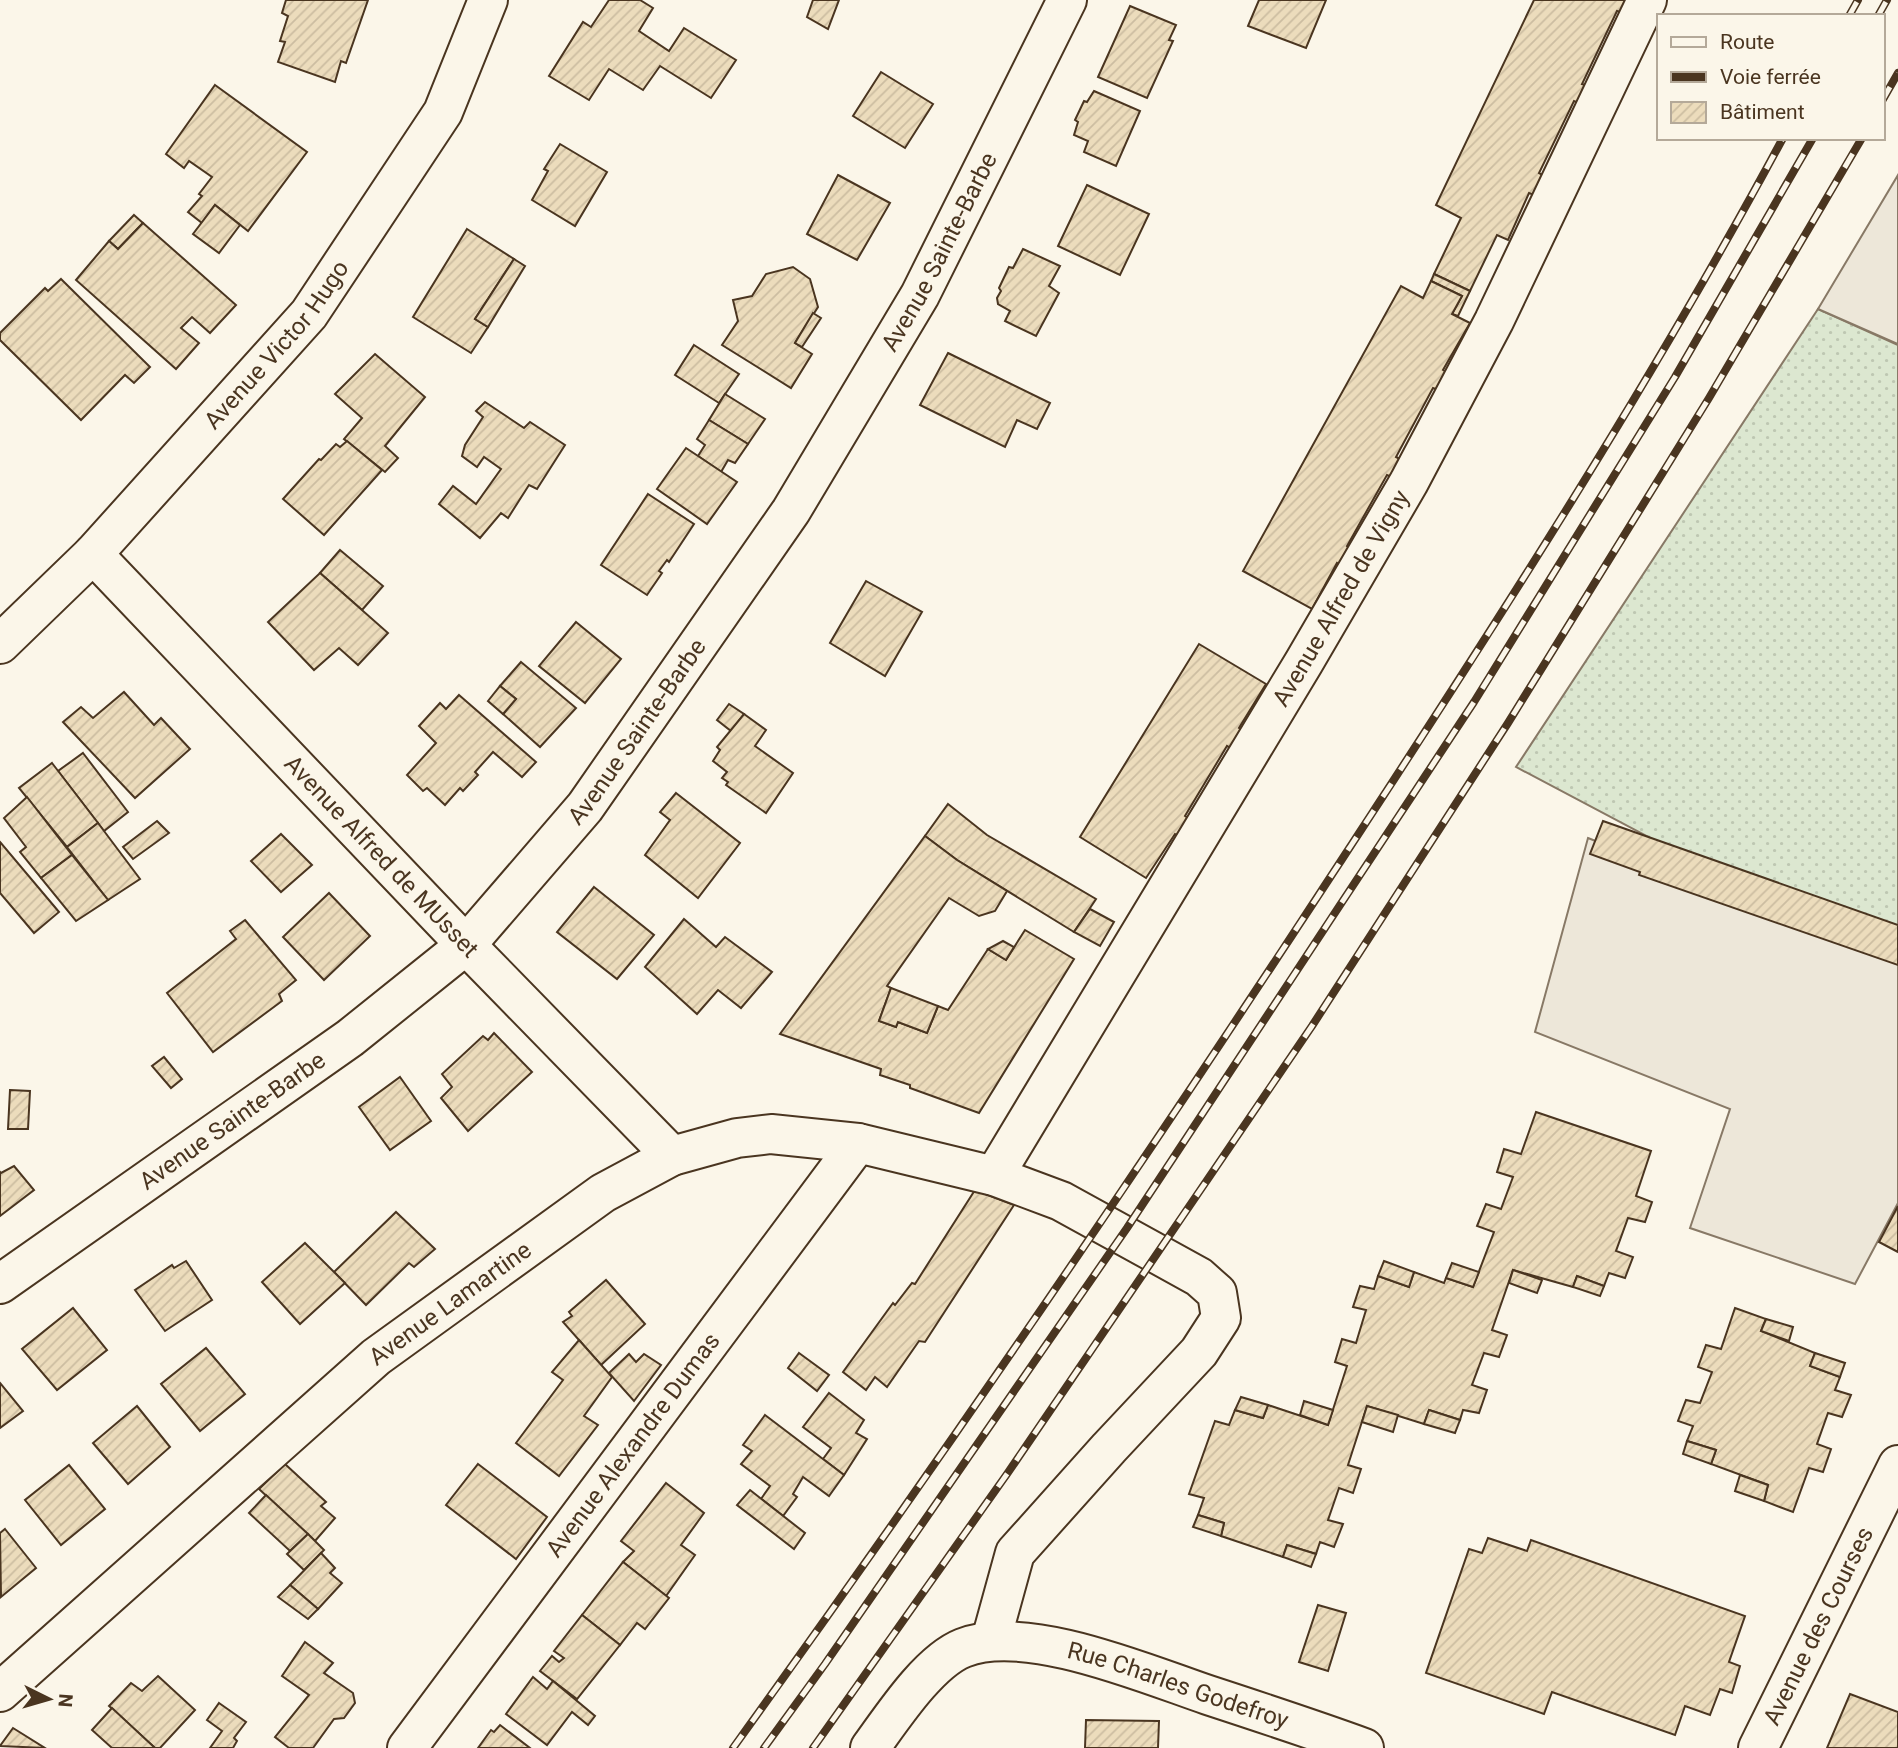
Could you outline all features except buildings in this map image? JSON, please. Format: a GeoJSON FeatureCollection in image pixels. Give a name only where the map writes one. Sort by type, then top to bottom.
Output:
{"type":"FeatureCollection","features":[{"type":"Feature","properties":{"kind":"street","name":"Avenue Victor Hugo"},"geometry":{"type":"LineString","coordinates":[[0,643],[93,554],[309,314],[443,112],[488,0]]}},
{"type":"Feature","properties":{"kind":"street","name":"Avenue Sainte-Barbe"},"geometry":{"type":"LineString","coordinates":[[0,1284],[350,1038],[466,945],[585,807],[791,512],[920,295],[1057,24],[1066,0]]}},
{"type":"Feature","properties":{"kind":"street","name":"Avenue Alfred de Vigny"},"geometry":{"type":"LineString","coordinates":[[994,1177],[1409,482],[1494,321],[1647,0]]}},
{"type":"Feature","properties":{"kind":"street","name":"Avenue Alfred de MUsset"},"geometry":{"type":"LineString","coordinates":[[93,554],[466,945],[672,1156]]}},
{"type":"Feature","properties":{"kind":"street","name":"Avenue Lamartine"},"geometry":{"type":"LineString","coordinates":[[0,1690],[376,1357],[603,1193],[672,1156],[737,1138],[771,1134],[858,1143],[994,1177],[1061,1201],[1199,1277],[1217,1293],[1221,1318],[1199,1352],[1015,1553],[991,1640]]}},
{"type":"Feature","properties":{"kind":"street","name":"Avenue Alexandre Dumas"},"geometry":{"type":"LineString","coordinates":[[407,1748],[858,1143]]}},
{"type":"Feature","properties":{"kind":"street","name":"Avenue des Courses"},"geometry":{"type":"LineString","coordinates":[[1758,1748],[1898,1465]]}},
{"type":"Feature","properties":{"kind":"street"},"geometry":{"type":"LineString","coordinates":[[870,1748],[918,1684],[937,1667],[960,1649],[991,1640]]}},
{"type":"Feature","properties":{"kind":"street","name":"Rue Charles Godefroy"},"geometry":{"type":"LineString","coordinates":[[991,1640],[1036,1644],[1094,1656],[1364,1748]]}},
{"type":"Feature","properties":{"kind":"green space"},"geometry":{"type":"Polygon","coordinates":[[[1818,309],[1898,345],[1898,969],[1516,767],[1818,309]]]}},
{"type":"Feature","properties":{"kind":"shaded area"},"geometry":{"type":"Polygon","coordinates":[[[1898,175],[1898,344],[1818,309],[1898,175]]]}},
{"type":"Feature","properties":{"kind":"shaded area"},"geometry":{"type":"Polygon","coordinates":[[[1588,838],[1898,961],[1898,1203],[1855,1284],[1690,1228],[1730,1109],[1535,1032],[1588,838]]]}},
{"type":"Feature","properties":{"kind":"railway"},"geometry":{"type":"LineString","coordinates":[[1850,14],[1858,0]]}},
{"type":"Feature","properties":{"kind":"railway"},"geometry":{"type":"LineString","coordinates":[[1879,14],[1887,0]]}},
{"type":"Feature","properties":{"kind":"railway"},"geometry":{"type":"LineString","coordinates":[[1884,98],[1898,73]]}},
{"type":"Feature","properties":{"kind":"railway"},"geometry":{"type":"LineString","coordinates":[[733,1748],[1047,1301],[1350,847],[1519,585],[1628,409],[1782,140]]}},
{"type":"Feature","properties":{"kind":"railway"},"geometry":{"type":"LineString","coordinates":[[764,1748],[1127,1228],[1474,702],[1675,377],[1812,140]]}},
{"type":"Feature","properties":{"kind":"railway"},"geometry":{"type":"LineString","coordinates":[[813,1748],[1007,1474],[1312,1026],[1508,723],[1709,398],[1861,140]]}}]}
